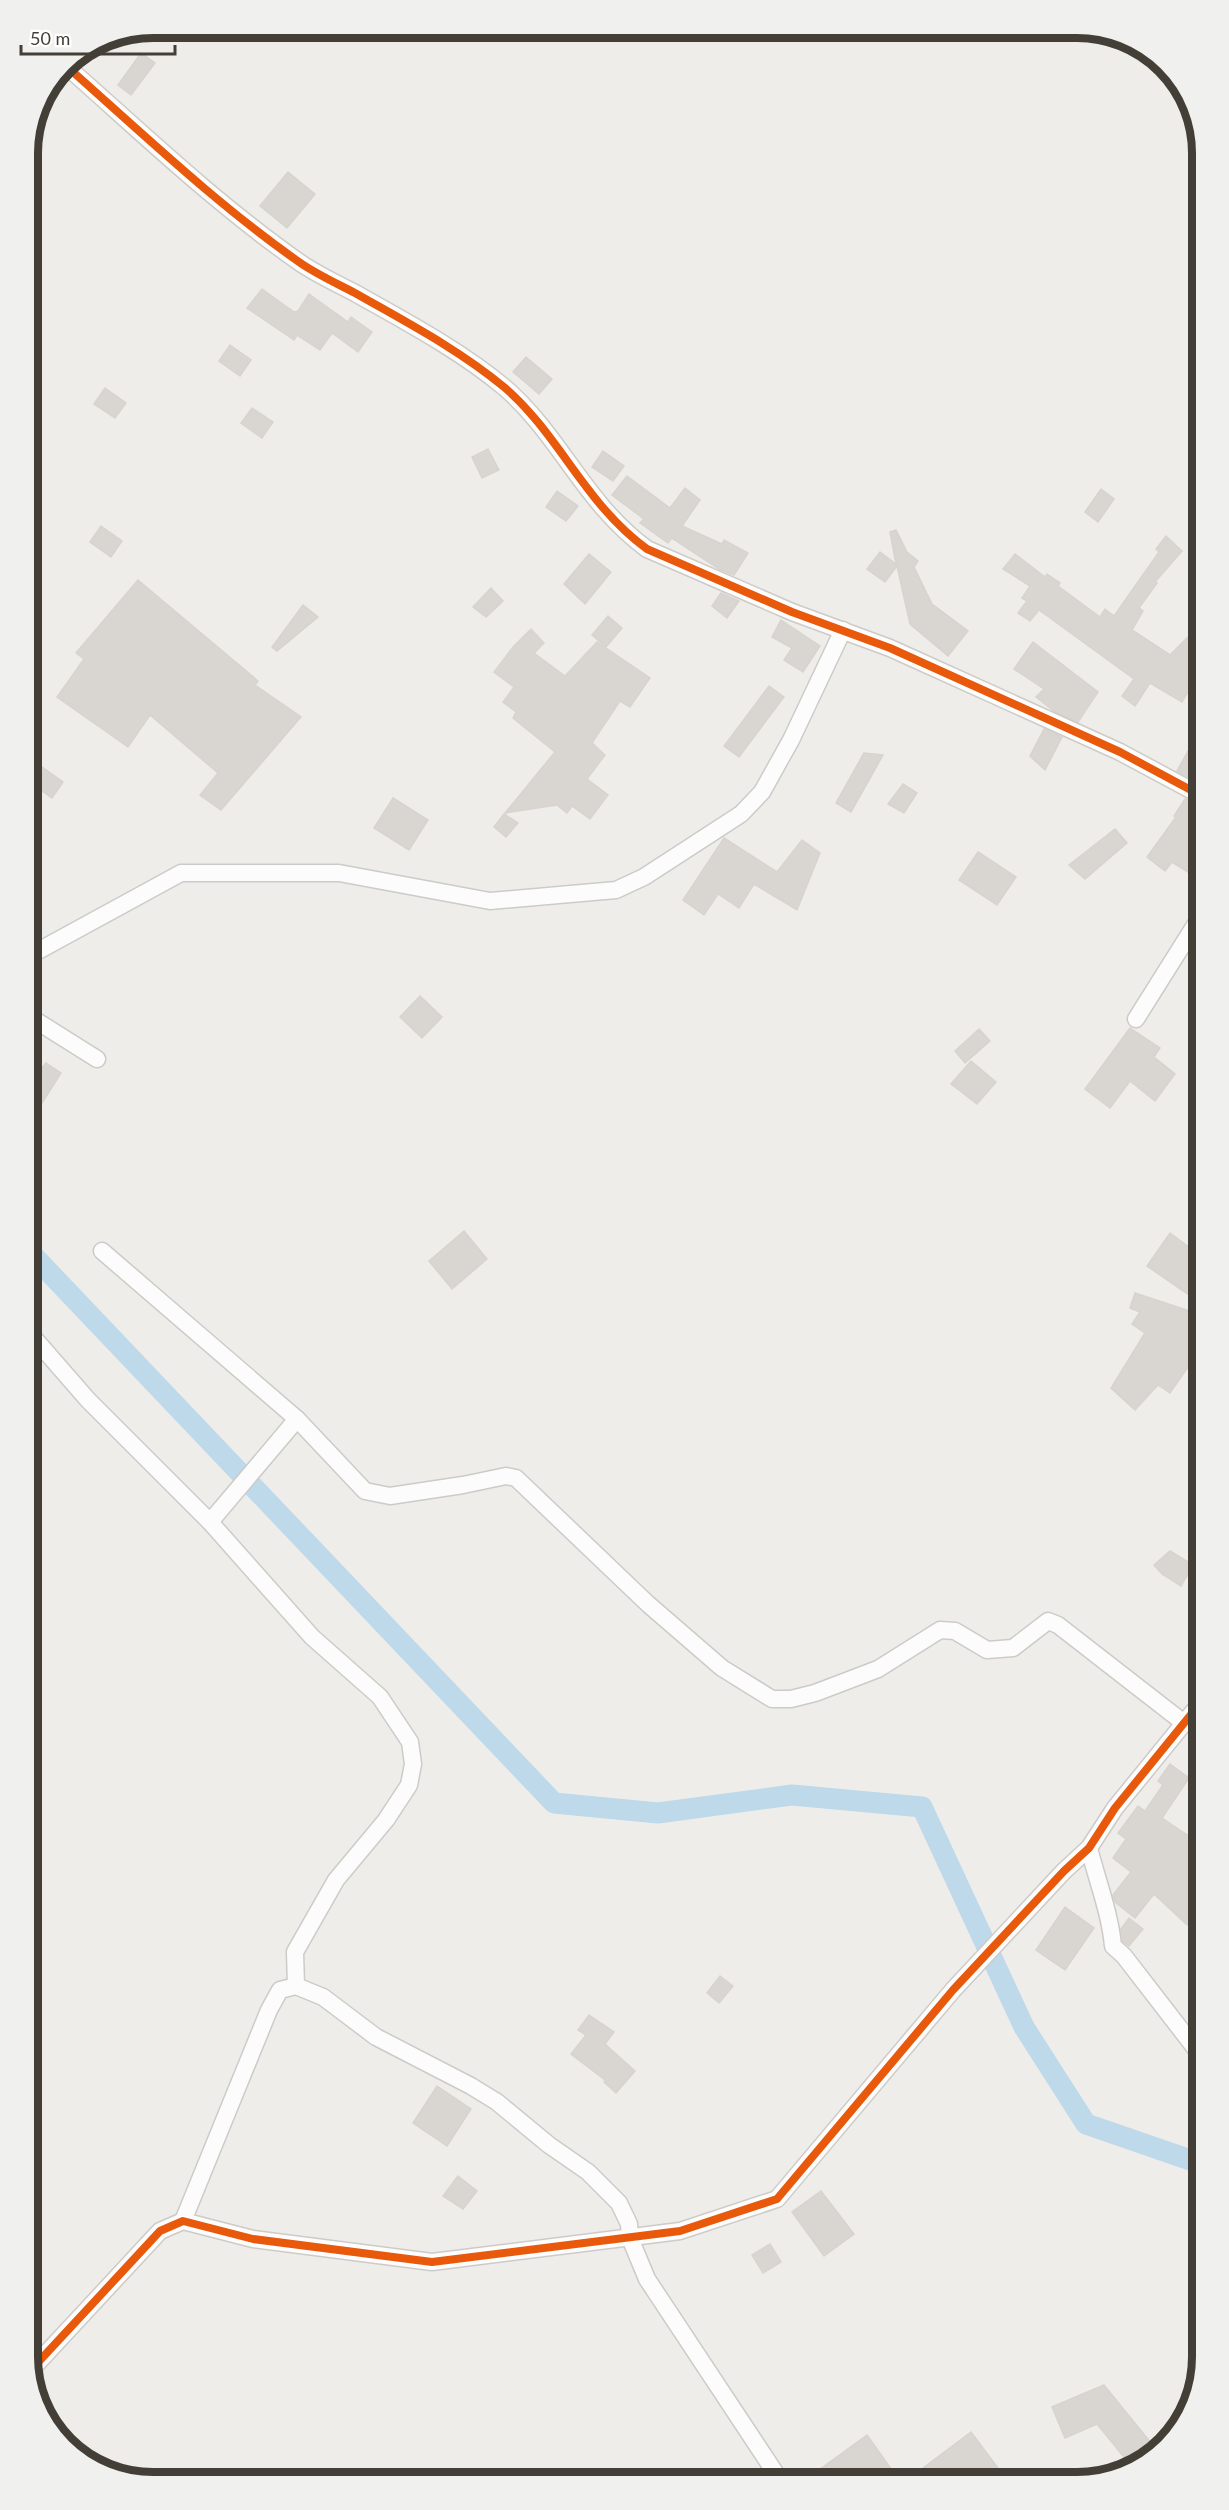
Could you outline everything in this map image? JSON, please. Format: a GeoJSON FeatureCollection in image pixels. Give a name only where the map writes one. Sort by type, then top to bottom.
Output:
{"type":"FeatureCollection","features":[{"type":"Feature","properties":{"kind":"street"},"geometry":{"type":"LineString","coordinates":[[72,71],[244,221],[301,264],[438,340],[503,387],[532,414],[593,499],[632,538],[647,549],[792,612],[890,648],[1120,752],[1192,791]]}},
{"type":"Feature","properties":{"kind":"street"},"geometry":{"type":"LineString","coordinates":[[38,951],[181,873],[339,873],[490,901],[616,890],[644,877],[732,820],[762,792],[791,740],[843,630]]}},
{"type":"Feature","properties":{"kind":"street"},"geometry":{"type":"LineString","coordinates":[[1136,1019],[1192,930]]}},
{"type":"Feature","properties":{"kind":"street"},"geometry":{"type":"LineString","coordinates":[[38,1022],[97,1059]]}},
{"type":"Feature","properties":{"kind":"street"},"geometry":{"type":"LineString","coordinates":[[102,1251],[297,1419],[365,1491],[390,1496],[506,1476],[516,1478],[631,1587],[722,1668],[772,1699],[791,1699],[815,1693],[878,1669],[940,1630],[955,1630],[987,1650],[1013,1648],[1048,1621],[1058,1625],[1184,1723]]}},
{"type":"Feature","properties":{"kind":"street"},"geometry":{"type":"LineString","coordinates":[[38,1343],[88,1400],[210,1522],[312,1637],[380,1697],[410,1742],[413,1764],[409,1785],[386,1820],[336,1880],[295,1952],[296,1986]]}},
{"type":"Feature","properties":{"kind":"street"},"geometry":{"type":"LineString","coordinates":[[210,1522],[297,1419]]}},
{"type":"Feature","properties":{"kind":"street"},"geometry":{"type":"LineString","coordinates":[[38,2362],[160,2231],[183,2221],[254,2239],[432,2262],[680,2231],[777,2199],[953,1990],[1064,1870],[1089,1848],[1115,1808],[1192,1713]]}},
{"type":"Feature","properties":{"kind":"street"},"geometry":{"type":"LineString","coordinates":[[1089,1848],[1103,1907],[1111,1924],[1113,1946],[1124,1956],[1192,2044]]}},
{"type":"Feature","properties":{"kind":"street"},"geometry":{"type":"LineString","coordinates":[[183,2221],[268,2010],[280,1990],[296,1986],[323,1997],[376,2037],[471,2086],[523,2121],[549,2145],[588,2172],[619,2203],[629,2224],[630,2238],[647,2279],[775,2472]]}},
{"type":"Feature","properties":{"kind":"building"},"geometry":{"type":"Polygon","coordinates":[[[141,53],[155,63],[131,95],[118,85],[141,53]]]}},
{"type":"Feature","properties":{"kind":"building"},"geometry":{"type":"Polygon","coordinates":[[[288,172],[315,194],[287,228],[260,206],[288,172]]]}},
{"type":"Feature","properties":{"kind":"building"},"geometry":{"type":"Polygon","coordinates":[[[262,289],[294,312],[298,311],[309,294],[348,322],[351,317],[372,332],[358,352],[332,333],[320,350],[297,335],[294,340],[247,308],[262,289]]]}},
{"type":"Feature","properties":{"kind":"building"},"geometry":{"type":"Polygon","coordinates":[[[230,345],[251,360],[240,376],[219,361],[230,345]]]}},
{"type":"Feature","properties":{"kind":"building"},"geometry":{"type":"Polygon","coordinates":[[[526,357],[552,379],[539,394],[513,372],[526,357]]]}},
{"type":"Feature","properties":{"kind":"building"},"geometry":{"type":"Polygon","coordinates":[[[105,388],[126,403],[115,418],[94,404],[105,388]]]}},
{"type":"Feature","properties":{"kind":"building"},"geometry":{"type":"Polygon","coordinates":[[[252,408],[273,422],[262,438],[241,423],[252,408]]]}},
{"type":"Feature","properties":{"kind":"building"},"geometry":{"type":"Polygon","coordinates":[[[488,449],[499,470],[482,478],[472,457],[488,449]]]}},
{"type":"Feature","properties":{"kind":"building"},"geometry":{"type":"Polygon","coordinates":[[[603,451],[624,466],[613,481],[592,467],[603,451]]]}},
{"type":"Feature","properties":{"kind":"building"},"geometry":{"type":"Polygon","coordinates":[[[627,476],[670,508],[685,488],[700,500],[682,526],[722,544],[724,540],[748,553],[734,575],[719,569],[672,538],[668,543],[640,523],[644,519],[612,495],[627,476]]]}},
{"type":"Feature","properties":{"kind":"building"},"geometry":{"type":"Polygon","coordinates":[[[1101,489],[1114,499],[1098,522],[1085,512],[1101,489]]]}},
{"type":"Feature","properties":{"kind":"building"},"geometry":{"type":"Polygon","coordinates":[[[557,491],[578,506],[566,521],[546,507],[557,491]]]}},
{"type":"Feature","properties":{"kind":"building"},"geometry":{"type":"Polygon","coordinates":[[[101,526],[122,541],[111,557],[90,542],[101,526]]]}},
{"type":"Feature","properties":{"kind":"building"},"geometry":{"type":"Polygon","coordinates":[[[896,530],[907,552],[918,561],[914,567],[932,604],[968,631],[948,656],[910,624],[897,566],[885,582],[867,569],[880,552],[896,564],[890,532],[896,530]]]}},
{"type":"Feature","properties":{"kind":"building"},"geometry":{"type":"Polygon","coordinates":[[[1166,536],[1182,551],[1155,582],[1157,583],[1139,608],[1143,611],[1132,630],[1170,655],[1192,633],[1192,685],[1182,702],[1150,683],[1135,706],[1122,696],[1134,679],[1039,610],[1030,621],[1018,613],[1027,601],[1022,598],[1030,586],[1003,569],[1015,554],[1045,577],[1047,574],[1060,583],[1058,586],[1100,617],[1105,609],[1114,616],[1159,552],[1156,549],[1166,536]]]}},
{"type":"Feature","properties":{"kind":"building"},"geometry":{"type":"Polygon","coordinates":[[[589,554],[611,572],[585,604],[564,584],[589,554]]]}},
{"type":"Feature","properties":{"kind":"building"},"geometry":{"type":"Polygon","coordinates":[[[138,580],[258,681],[255,685],[301,717],[221,810],[200,795],[218,773],[150,715],[128,747],[57,697],[84,659],[76,653],[138,580]]]}},
{"type":"Feature","properties":{"kind":"building"},"geometry":{"type":"Polygon","coordinates":[[[491,588],[503,601],[486,617],[473,607],[491,588]]]}},
{"type":"Feature","properties":{"kind":"building"},"geometry":{"type":"Polygon","coordinates":[[[721,593],[739,601],[727,618],[712,606],[721,593]]]}},
{"type":"Feature","properties":{"kind":"building"},"geometry":{"type":"Polygon","coordinates":[[[303,605],[318,617],[277,651],[272,647],[303,605]]]}},
{"type":"Feature","properties":{"kind":"building"},"geometry":{"type":"Polygon","coordinates":[[[608,616],[622,628],[606,647],[592,635],[608,616]]]}},
{"type":"Feature","properties":{"kind":"building"},"geometry":{"type":"Polygon","coordinates":[[[781,620],[820,646],[803,672],[784,660],[792,648],[772,637],[781,620]]]}},
{"type":"Feature","properties":{"kind":"building"},"geometry":{"type":"Polygon","coordinates":[[[531,629],[544,643],[534,653],[565,676],[597,642],[650,678],[630,707],[620,701],[592,743],[605,755],[587,779],[608,795],[590,819],[572,806],[567,813],[557,805],[505,813],[555,752],[513,718],[516,712],[503,702],[514,687],[494,672],[513,647],[531,629]]]}},
{"type":"Feature","properties":{"kind":"building"},"geometry":{"type":"Polygon","coordinates":[[[1033,642],[1098,692],[1078,722],[1054,711],[1036,697],[1044,689],[1014,669],[1033,642]]]}},
{"type":"Feature","properties":{"kind":"building"},"geometry":{"type":"Polygon","coordinates":[[[769,686],[784,697],[739,757],[724,746],[769,686]]]}},
{"type":"Feature","properties":{"kind":"building"},"geometry":{"type":"Polygon","coordinates":[[[1044,729],[1062,737],[1045,770],[1030,756],[1044,729]]]}},
{"type":"Feature","properties":{"kind":"building"},"geometry":{"type":"Polygon","coordinates":[[[1188,751],[1192,754],[1192,779],[1177,771],[1188,751]]]}},
{"type":"Feature","properties":{"kind":"building"},"geometry":{"type":"Polygon","coordinates":[[[864,753],[883,755],[851,812],[836,803],[864,753]]]}},
{"type":"Feature","properties":{"kind":"building"},"geometry":{"type":"Polygon","coordinates":[[[42,767],[63,782],[52,798],[38,788],[38,773],[42,767]]]}},
{"type":"Feature","properties":{"kind":"building"},"geometry":{"type":"Polygon","coordinates":[[[903,784],[917,793],[904,813],[888,804],[903,784]]]}},
{"type":"Feature","properties":{"kind":"building"},"geometry":{"type":"Polygon","coordinates":[[[393,798],[428,820],[409,850],[374,828],[393,798]]]}},
{"type":"Feature","properties":{"kind":"building"},"geometry":{"type":"Polygon","coordinates":[[[1185,799],[1192,802],[1192,875],[1172,862],[1165,871],[1147,857],[1176,817],[1174,816],[1185,799]]]}},
{"type":"Feature","properties":{"kind":"building"},"geometry":{"type":"Polygon","coordinates":[[[504,814],[518,823],[506,837],[494,827],[504,814]]]}},
{"type":"Feature","properties":{"kind":"building"},"geometry":{"type":"Polygon","coordinates":[[[1115,829],[1127,843],[1085,879],[1069,865],[1115,829]]]}},
{"type":"Feature","properties":{"kind":"building"},"geometry":{"type":"Polygon","coordinates":[[[724,838],[777,872],[802,840],[820,853],[797,910],[754,884],[739,908],[718,894],[704,915],[683,900],[724,838]]]}},
{"type":"Feature","properties":{"kind":"building"},"geometry":{"type":"Polygon","coordinates":[[[978,852],[1016,877],[997,905],[959,880],[978,852]]]}},
{"type":"Feature","properties":{"kind":"building"},"geometry":{"type":"Polygon","coordinates":[[[420,996],[442,1017],[422,1038],[400,1017],[420,996]]]}},
{"type":"Feature","properties":{"kind":"building"},"geometry":{"type":"Polygon","coordinates":[[[1130,1028],[1160,1048],[1154,1057],[1175,1074],[1155,1101],[1130,1081],[1110,1108],[1085,1089],[1130,1028]]]}},
{"type":"Feature","properties":{"kind":"building"},"geometry":{"type":"Polygon","coordinates":[[[979,1029],[990,1041],[965,1063],[955,1051],[979,1029]]]}},
{"type":"Feature","properties":{"kind":"building"},"geometry":{"type":"Polygon","coordinates":[[[971,1061],[996,1082],[977,1104],[951,1084],[971,1061]]]}},
{"type":"Feature","properties":{"kind":"building"},"geometry":{"type":"Polygon","coordinates":[[[46,1063],[61,1073],[38,1110],[38,1073],[46,1063]]]}},
{"type":"Feature","properties":{"kind":"building"},"geometry":{"type":"Polygon","coordinates":[[[464,1231],[487,1259],[452,1289],[429,1261],[464,1231]]]}},
{"type":"Feature","properties":{"kind":"building"},"geometry":{"type":"Polygon","coordinates":[[[1170,1233],[1189,1247],[1192,1243],[1192,1297],[1147,1266],[1170,1233]]]}},
{"type":"Feature","properties":{"kind":"building"},"geometry":{"type":"Polygon","coordinates":[[[1135,1293],[1192,1312],[1192,1361],[1170,1393],[1158,1385],[1135,1410],[1111,1388],[1145,1333],[1132,1324],[1140,1312],[1130,1308],[1135,1293]]]}},
{"type":"Feature","properties":{"kind":"building"},"geometry":{"type":"Polygon","coordinates":[[[1170,1551],[1192,1564],[1192,1567],[1181,1586],[1162,1574],[1154,1565],[1170,1551]]]}},
{"type":"Feature","properties":{"kind":"building"},"geometry":{"type":"Polygon","coordinates":[[[1170,1764],[1189,1778],[1162,1818],[1192,1838],[1192,1920],[1187,1925],[1154,1894],[1135,1918],[1115,1902],[1113,1895],[1131,1872],[1113,1858],[1126,1839],[1118,1833],[1138,1806],[1145,1811],[1163,1785],[1158,1781],[1170,1764]]]}},
{"type":"Feature","properties":{"kind":"building"},"geometry":{"type":"Polygon","coordinates":[[[1065,1907],[1094,1928],[1065,1970],[1036,1950],[1065,1907]]]}},
{"type":"Feature","properties":{"kind":"building"},"geometry":{"type":"Polygon","coordinates":[[[1129,1918],[1143,1929],[1129,1946],[1123,1941],[1121,1929],[1129,1918]]]}},
{"type":"Feature","properties":{"kind":"building"},"geometry":{"type":"Polygon","coordinates":[[[720,1976],[733,1986],[719,2003],[707,1993],[720,1976]]]}},
{"type":"Feature","properties":{"kind":"building"},"geometry":{"type":"Polygon","coordinates":[[[589,2015],[614,2032],[605,2044],[635,2071],[616,2093],[604,2082],[605,2080],[571,2054],[586,2035],[578,2030],[589,2015]]]}},
{"type":"Feature","properties":{"kind":"building"},"geometry":{"type":"Polygon","coordinates":[[[437,2086],[471,2109],[447,2146],[413,2123],[437,2086]]]}},
{"type":"Feature","properties":{"kind":"building"},"geometry":{"type":"Polygon","coordinates":[[[458,2176],[477,2191],[463,2209],[443,2196],[458,2176]]]}},
{"type":"Feature","properties":{"kind":"building"},"geometry":{"type":"Polygon","coordinates":[[[821,2191],[854,2234],[824,2256],[792,2212],[821,2191]]]}},
{"type":"Feature","properties":{"kind":"building"},"geometry":{"type":"Polygon","coordinates":[[[770,2244],[781,2262],[763,2273],[752,2255],[770,2244]]]}},
{"type":"Feature","properties":{"kind":"building"},"geometry":{"type":"Polygon","coordinates":[[[1104,2385],[1152,2444],[1127,2461],[1097,2424],[1065,2438],[1052,2407],[1104,2385]]]}},
{"type":"Feature","properties":{"kind":"building"},"geometry":{"type":"Polygon","coordinates":[[[971,2432],[1001,2472],[918,2472],[971,2432]]]}},
{"type":"Feature","properties":{"kind":"building"},"geometry":{"type":"Polygon","coordinates":[[[867,2435],[893,2472],[816,2472],[867,2435]]]}},
{"type":"Feature","properties":{"kind":"waterway"},"geometry":{"type":"LineString","coordinates":[[38,1261],[554,1803],[658,1813],[792,1795],[922,1807],[1024,2027],[1086,2124],[1192,2161]]}},
{"type":"Feature","properties":{"kind":"cycle path"},"geometry":{"type":"LineString","coordinates":[[71,71],[238,216],[299,262],[450,348],[504,387],[541,426],[606,511],[647,549],[792,612],[890,648],[1120,752],[1192,791]]}},
{"type":"Feature","properties":{"kind":"cycle path"},"geometry":{"type":"LineString","coordinates":[[38,2362],[160,2231],[183,2221],[253,2239],[432,2262],[680,2231],[777,2199],[953,1990],[1064,1871],[1089,1848],[1115,1808],[1192,1713]]}}]}
